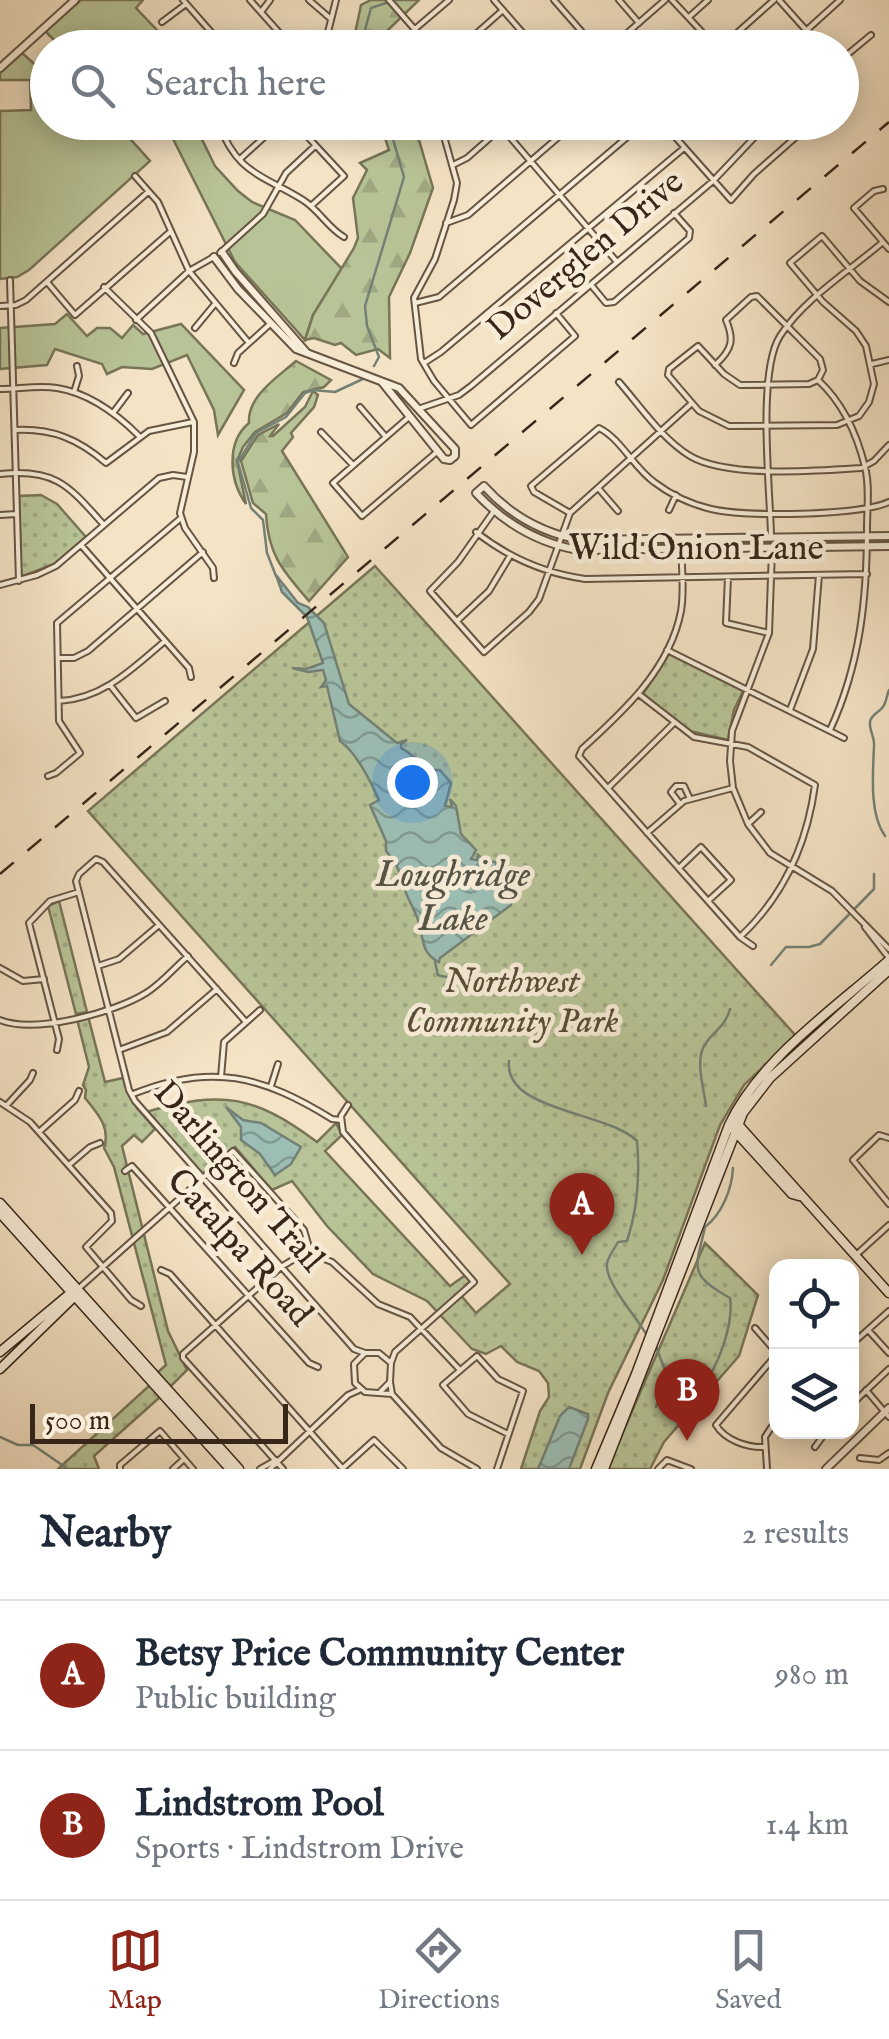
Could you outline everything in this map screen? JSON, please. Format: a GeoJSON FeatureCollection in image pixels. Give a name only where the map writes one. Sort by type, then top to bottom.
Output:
{"type":"FeatureCollection","features":[{"type":"Feature","properties":{"kind":"main road"},"geometry":{"type":"LineString","coordinates":[[596,1469],[655,1333],[733,1124],[752,1086],[889,959]]}},
{"type":"Feature","properties":{"kind":"main road"},"geometry":{"type":"LineString","coordinates":[[733,1124],[770,1078],[889,970]]}},
{"type":"Feature","properties":{"kind":"main road"},"geometry":{"type":"LineString","coordinates":[[733,1124],[792,1194],[804,1197],[889,1293]]}},
{"type":"Feature","properties":{"kind":"main road"},"geometry":{"type":"LineString","coordinates":[[0,1203],[230,1469]]}},
{"type":"Feature","properties":{"kind":"main road"},"geometry":{"type":"LineString","coordinates":[[0,1213],[42,1255]]}},
{"type":"Feature","properties":{"kind":"main road"},"geometry":{"type":"LineString","coordinates":[[0,1352],[75,1293]]}},
{"type":"Feature","properties":{"kind":"main road"},"geometry":{"type":"LineString","coordinates":[[0,1368],[75,1293]]}},
{"type":"Feature","properties":{"kind":"main road"},"geometry":{"type":"LineString","coordinates":[[75,1293],[239,1469]]}},
{"type":"Feature","properties":{"kind":"main road"},"geometry":{"type":"LineString","coordinates":[[604,1469],[646,1355]]}},
{"type":"Feature","properties":{"kind":"street"},"geometry":{"type":"LineString","coordinates":[[42,30],[75,0]]}},
{"type":"Feature","properties":{"kind":"street"},"geometry":{"type":"LineString","coordinates":[[250,0],[276,30]]}},
{"type":"Feature","properties":{"kind":"street"},"geometry":{"type":"LineString","coordinates":[[260,12],[270,0]]}},
{"type":"Feature","properties":{"kind":"street"},"geometry":{"type":"LineString","coordinates":[[309,0],[331,18]]}},
{"type":"Feature","properties":{"kind":"street"},"geometry":{"type":"LineString","coordinates":[[329,30],[336,0]]}},
{"type":"Feature","properties":{"kind":"street"},"geometry":{"type":"LineString","coordinates":[[390,0],[415,29],[448,0]]}},
{"type":"Feature","properties":{"kind":"street"},"geometry":{"type":"LineString","coordinates":[[494,0],[520,30]]}},
{"type":"Feature","properties":{"kind":"street"},"geometry":{"type":"LineString","coordinates":[[554,0],[580,30]]}},
{"type":"Feature","properties":{"kind":"street"},"geometry":{"type":"LineString","coordinates":[[619,0],[639,22]]}},
{"type":"Feature","properties":{"kind":"street"},"geometry":{"type":"LineString","coordinates":[[630,30],[665,0]]}},
{"type":"Feature","properties":{"kind":"street"},"geometry":{"type":"LineString","coordinates":[[672,0],[702,30]]}},
{"type":"Feature","properties":{"kind":"street"},"geometry":{"type":"LineString","coordinates":[[689,16],[708,0]]}},
{"type":"Feature","properties":{"kind":"street"},"geometry":{"type":"LineString","coordinates":[[740,30],[776,0],[806,30],[839,0]]}},
{"type":"Feature","properties":{"kind":"street"},"geometry":{"type":"LineString","coordinates":[[162,22],[185,2],[209,30]]}},
{"type":"Feature","properties":{"kind":"street"},"geometry":{"type":"LineString","coordinates":[[480,30],[502,10]]}},
{"type":"Feature","properties":{"kind":"street"},"geometry":{"type":"LineString","coordinates":[[859,44],[871,34]]}},
{"type":"Feature","properties":{"kind":"street"},"geometry":{"type":"LineString","coordinates":[[0,68],[30,41]]}},
{"type":"Feature","properties":{"kind":"street"},"geometry":{"type":"LineString","coordinates":[[227,140],[246,169],[311,206],[334,232],[344,237]]}},
{"type":"Feature","properties":{"kind":"street"},"geometry":{"type":"LineString","coordinates":[[238,161],[261,140]]}},
{"type":"Feature","properties":{"kind":"street"},"geometry":{"type":"LineString","coordinates":[[310,140],[344,176],[311,206]]}},
{"type":"Feature","properties":{"kind":"street"},"geometry":{"type":"LineString","coordinates":[[445,140],[457,182],[435,259],[414,303],[424,363],[471,425],[575,336],[556,314]]}},
{"type":"Feature","properties":{"kind":"street"},"geometry":{"type":"LineString","coordinates":[[452,165],[488,140]]}},
{"type":"Feature","properties":{"kind":"street"},"geometry":{"type":"LineString","coordinates":[[512,140],[616,262]]}},
{"type":"Feature","properties":{"kind":"street"},"geometry":{"type":"LineString","coordinates":[[445,224],[468,214],[555,140]]}},
{"type":"Feature","properties":{"kind":"street"},"geometry":{"type":"LineString","coordinates":[[414,303],[439,297],[624,140]]}},
{"type":"Feature","properties":{"kind":"street"},"geometry":{"type":"LineString","coordinates":[[677,140],[731,200],[793,140]]}},
{"type":"Feature","properties":{"kind":"street","name":"Doverglen Drive"},"geometry":{"type":"LineString","coordinates":[[421,408],[471,386],[713,181],[750,140]]}},
{"type":"Feature","properties":{"kind":"street"},"geometry":{"type":"LineString","coordinates":[[136,320],[189,271],[222,252],[263,214],[286,173],[315,146]]}},
{"type":"Feature","properties":{"kind":"street"},"geometry":{"type":"LineString","coordinates":[[424,363],[684,148]]}},
{"type":"Feature","properties":{"kind":"street"},"geometry":{"type":"LineString","coordinates":[[135,176],[160,205],[189,271],[249,343]]}},
{"type":"Feature","properties":{"kind":"street"},"geometry":{"type":"LineString","coordinates":[[883,190],[874,191],[854,208],[889,249]]}},
{"type":"Feature","properties":{"kind":"street"},"geometry":{"type":"LineString","coordinates":[[0,306],[26,300],[149,191]]}},
{"type":"Feature","properties":{"kind":"street"},"geometry":{"type":"LineString","coordinates":[[590,285],[606,303],[614,302],[691,236],[674,213]]}},
{"type":"Feature","properties":{"kind":"street"},"geometry":{"type":"LineString","coordinates":[[47,282],[75,315],[170,232]]}},
{"type":"Feature","properties":{"kind":"street"},"geometry":{"type":"LineString","coordinates":[[818,380],[809,384],[740,385],[698,346],[668,372],[692,403],[709,418],[729,426],[769,428],[849,422],[862,412],[871,396],[872,364],[860,336],[818,297],[790,263],[822,236],[865,286],[889,302]]}},
{"type":"Feature","properties":{"kind":"street"},"geometry":{"type":"LineString","coordinates":[[883,242],[787,326],[771,354],[769,633],[736,716],[730,745],[733,788],[748,824],[770,853],[828,888],[889,948]]}},
{"type":"Feature","properties":{"kind":"street"},"geometry":{"type":"LineString","coordinates":[[222,252],[308,354]]}},
{"type":"Feature","properties":{"kind":"street"},"geometry":{"type":"LineString","coordinates":[[214,256],[296,349],[399,388],[421,408],[456,453],[447,460],[379,381]]}},
{"type":"Feature","properties":{"kind":"street"},"geometry":{"type":"LineString","coordinates":[[10,280],[20,580]]}},
{"type":"Feature","properties":{"kind":"street"},"geometry":{"type":"LineString","coordinates":[[104,288],[151,333],[194,422],[194,452],[180,504],[181,518],[213,568],[214,578]]}},
{"type":"Feature","properties":{"kind":"street"},"geometry":{"type":"LineString","coordinates":[[716,365],[727,353],[732,334],[726,320],[753,296],[760,298],[822,363],[818,380]]}},
{"type":"Feature","properties":{"kind":"street"},"geometry":{"type":"LineString","coordinates":[[195,328],[214,305]]}},
{"type":"Feature","properties":{"kind":"street"},"geometry":{"type":"LineString","coordinates":[[234,363],[270,324]]}},
{"type":"Feature","properties":{"kind":"street"},"geometry":{"type":"LineString","coordinates":[[872,364],[889,360]]}},
{"type":"Feature","properties":{"kind":"street"},"geometry":{"type":"LineString","coordinates":[[74,392],[78,366]]}},
{"type":"Feature","properties":{"kind":"street"},"geometry":{"type":"LineString","coordinates":[[818,380],[839,401],[849,422],[865,466],[867,509],[868,546],[859,650],[849,687],[830,730]]}},
{"type":"Feature","properties":{"kind":"street"},"geometry":{"type":"LineString","coordinates":[[619,382],[680,449],[725,469],[865,466],[889,445]]}},
{"type":"Feature","properties":{"kind":"street"},"geometry":{"type":"LineString","coordinates":[[0,390],[56,388],[74,392],[113,413],[139,436]]}},
{"type":"Feature","properties":{"kind":"street"},"geometry":{"type":"LineString","coordinates":[[113,413],[128,394]]}},
{"type":"Feature","properties":{"kind":"street"},"geometry":{"type":"LineString","coordinates":[[494,511],[458,562],[430,591],[484,652],[534,606],[570,513],[692,403]]}},
{"type":"Feature","properties":{"kind":"street"},"geometry":{"type":"LineString","coordinates":[[360,407],[386,437]]}},
{"type":"Feature","properties":{"kind":"street"},"geometry":{"type":"LineString","coordinates":[[409,418],[333,483],[362,516],[438,451]]}},
{"type":"Feature","properties":{"kind":"street"},"geometry":{"type":"LineString","coordinates":[[15,430],[34,429],[72,438],[106,463],[139,436],[194,422]]}},
{"type":"Feature","properties":{"kind":"street"},"geometry":{"type":"LineString","coordinates":[[570,513],[544,499],[532,486],[601,428],[655,483],[676,496],[724,512],[867,509],[889,502]]}},
{"type":"Feature","properties":{"kind":"street"},"geometry":{"type":"LineString","coordinates":[[321,432],[353,465]]}},
{"type":"Feature","properties":{"kind":"street"},"geometry":{"type":"LineString","coordinates":[[0,474],[46,474],[61,480],[104,525]]}},
{"type":"Feature","properties":{"kind":"street"},"geometry":{"type":"LineString","coordinates":[[0,585],[47,571],[158,478],[173,474],[187,477]]}},
{"type":"Feature","properties":{"kind":"street"},"geometry":{"type":"LineString","coordinates":[[889,536],[558,541],[523,520],[484,486],[476,493],[517,528],[558,541],[603,552],[889,546]]}},
{"type":"Feature","properties":{"kind":"street"},"geometry":{"type":"LineString","coordinates":[[599,489],[618,511]]}},
{"type":"Feature","properties":{"kind":"street"},"geometry":{"type":"LineString","coordinates":[[668,510],[676,496]]}},
{"type":"Feature","properties":{"kind":"street"},"geometry":{"type":"LineString","coordinates":[[0,516],[16,514]]}},
{"type":"Feature","properties":{"kind":"street"},"geometry":{"type":"LineString","coordinates":[[48,776],[80,753],[61,726],[59,620],[181,518]]}},
{"type":"Feature","properties":{"kind":"street","name":"Wild Onion Lane"},"geometry":{"type":"LineString","coordinates":[[476,532],[510,556],[548,573],[596,580],[866,574]]}},
{"type":"Feature","properties":{"kind":"street"},"geometry":{"type":"LineString","coordinates":[[681,540],[679,617],[666,650],[639,694],[579,754],[740,937],[753,946]]}},
{"type":"Feature","properties":{"kind":"street"},"geometry":{"type":"LineString","coordinates":[[81,545],[189,668],[191,677]]}},
{"type":"Feature","properties":{"kind":"street"},"geometry":{"type":"LineString","coordinates":[[58,658],[84,654],[203,552]]}},
{"type":"Feature","properties":{"kind":"street"},"geometry":{"type":"LineString","coordinates":[[457,621],[489,591],[510,556]]}},
{"type":"Feature","properties":{"kind":"street"},"geometry":{"type":"LineString","coordinates":[[790,710],[812,649],[819,575]]}},
{"type":"Feature","properties":{"kind":"street"},"geometry":{"type":"LineString","coordinates":[[728,577],[726,623],[769,633]]}},
{"type":"Feature","properties":{"kind":"street"},"geometry":{"type":"LineString","coordinates":[[59,701],[84,698],[110,685],[165,640]]}},
{"type":"Feature","properties":{"kind":"street"},"geometry":{"type":"LineString","coordinates":[[666,650],[844,738]]}},
{"type":"Feature","properties":{"kind":"street"},"geometry":{"type":"LineString","coordinates":[[110,685],[136,718],[165,701]]}},
{"type":"Feature","properties":{"kind":"street"},"geometry":{"type":"LineString","coordinates":[[639,694],[700,740],[748,748],[816,784],[808,828],[791,868],[774,901],[740,937]]}},
{"type":"Feature","properties":{"kind":"street"},"geometry":{"type":"LineString","coordinates":[[608,788],[674,723]]}},
{"type":"Feature","properties":{"kind":"street"},"geometry":{"type":"LineString","coordinates":[[680,804],[672,792],[676,786],[684,786],[690,799]]}},
{"type":"Feature","properties":{"kind":"street"},"geometry":{"type":"LineString","coordinates":[[647,832],[680,804],[733,788]]}},
{"type":"Feature","properties":{"kind":"street"},"geometry":{"type":"LineString","coordinates":[[748,824],[761,812]]}},
{"type":"Feature","properties":{"kind":"street"},"geometry":{"type":"LineString","coordinates":[[679,868],[701,848],[730,880],[708,901]]}},
{"type":"Feature","properties":{"kind":"street"},"geometry":{"type":"LineString","coordinates":[[58,1050],[56,1022],[30,918],[54,899],[79,892],[79,874],[99,859],[246,1022]]}},
{"type":"Feature","properties":{"kind":"street","name":"Darlington Trail"},"geometry":{"type":"LineString","coordinates":[[79,892],[132,1095],[354,1349],[365,1353]]}},
{"type":"Feature","properties":{"kind":"street"},"geometry":{"type":"LineString","coordinates":[[862,922],[889,959]]}},
{"type":"Feature","properties":{"kind":"street"},"geometry":{"type":"LineString","coordinates":[[98,966],[119,959],[160,924]]}},
{"type":"Feature","properties":{"kind":"street"},"geometry":{"type":"LineString","coordinates":[[0,1020],[28,1026],[108,1009],[151,990],[188,956]]}},
{"type":"Feature","properties":{"kind":"street"},"geometry":{"type":"LineString","coordinates":[[0,968],[23,981],[44,978]]}},
{"type":"Feature","properties":{"kind":"street"},"geometry":{"type":"LineString","coordinates":[[118,1050],[167,1032],[217,989]]}},
{"type":"Feature","properties":{"kind":"street"},"geometry":{"type":"LineString","coordinates":[[220,1077],[224,1042],[260,1010]]}},
{"type":"Feature","properties":{"kind":"street"},"geometry":{"type":"LineString","coordinates":[[271,1086],[278,1064]]}},
{"type":"Feature","properties":{"kind":"street"},"geometry":{"type":"LineString","coordinates":[[33,1073],[3,1104],[39,1132],[114,1218],[86,1247],[131,1300],[141,1306]]}},
{"type":"Feature","properties":{"kind":"street"},"geometry":{"type":"LineString","coordinates":[[132,1095],[182,1079],[220,1077],[271,1086],[340,1120]]}},
{"type":"Feature","properties":{"kind":"street"},"geometry":{"type":"LineString","coordinates":[[39,1132],[75,1100],[78,1091]]}},
{"type":"Feature","properties":{"kind":"street"},"geometry":{"type":"LineString","coordinates":[[348,1105],[340,1120],[343,1132],[474,1282],[395,1352],[365,1353],[356,1359]]}},
{"type":"Feature","properties":{"kind":"street"},"geometry":{"type":"LineString","coordinates":[[886,1136],[879,1134],[854,1160],[889,1204]]}},
{"type":"Feature","properties":{"kind":"street"},"geometry":{"type":"LineString","coordinates":[[69,1165],[90,1146],[100,1143]]}},
{"type":"Feature","properties":{"kind":"street"},"geometry":{"type":"LineString","coordinates":[[75,1293],[233,1152],[304,1230],[312,1254]]}},
{"type":"Feature","properties":{"kind":"street","name":"Catalpa Road"},"geometry":{"type":"LineString","coordinates":[[125,1171],[132,1166],[308,1363],[318,1367]]}},
{"type":"Feature","properties":{"kind":"street"},"geometry":{"type":"LineString","coordinates":[[856,1255],[889,1225]]}},
{"type":"Feature","properties":{"kind":"street"},"geometry":{"type":"LineString","coordinates":[[283,1469],[183,1354],[296,1258],[312,1254],[332,1262],[365,1295],[410,1317],[459,1369]]}},
{"type":"Feature","properties":{"kind":"street"},"geometry":{"type":"LineString","coordinates":[[161,1270],[170,1274],[343,1469],[374,1440],[403,1469]]}},
{"type":"Feature","properties":{"kind":"street"},"geometry":{"type":"LineString","coordinates":[[859,1338],[889,1311]]}},
{"type":"Feature","properties":{"kind":"street"},"geometry":{"type":"LineString","coordinates":[[755,1328],[772,1349]]}},
{"type":"Feature","properties":{"kind":"street"},"geometry":{"type":"LineString","coordinates":[[868,1330],[889,1353]]}},
{"type":"Feature","properties":{"kind":"street"},"geometry":{"type":"LineString","coordinates":[[348,1395],[356,1359],[354,1349]]}},
{"type":"Feature","properties":{"kind":"street"},"geometry":{"type":"LineString","coordinates":[[392,1394],[391,1364],[395,1352]]}},
{"type":"Feature","properties":{"kind":"street"},"geometry":{"type":"LineString","coordinates":[[384,1355],[391,1364]]}},
{"type":"Feature","properties":{"kind":"street"},"geometry":{"type":"LineString","coordinates":[[497,1469],[523,1391],[498,1379],[476,1356],[444,1387],[468,1414],[508,1434]]}},
{"type":"Feature","properties":{"kind":"street"},"geometry":{"type":"LineString","coordinates":[[765,1447],[730,1438],[716,1425],[769,1362]]}},
{"type":"Feature","properties":{"kind":"street"},"geometry":{"type":"LineString","coordinates":[[859,1397],[889,1369]]}},
{"type":"Feature","properties":{"kind":"street"},"geometry":{"type":"LineString","coordinates":[[353,1380],[370,1393],[392,1394],[441,1448],[478,1469]]}},
{"type":"Feature","properties":{"kind":"street"},"geometry":{"type":"LineString","coordinates":[[381,1391],[390,1382]]}},
{"type":"Feature","properties":{"kind":"street"},"geometry":{"type":"LineString","coordinates":[[260,1469],[276,1460],[348,1395],[361,1389]]}},
{"type":"Feature","properties":{"kind":"street"},"geometry":{"type":"LineString","coordinates":[[826,1469],[888,1412],[866,1390]]}},
{"type":"Feature","properties":{"kind":"street"},"geometry":{"type":"LineString","coordinates":[[766,1469],[769,1428]]}},
{"type":"Feature","properties":{"kind":"street"},"geometry":{"type":"LineString","coordinates":[[120,1468],[160,1430],[194,1469]]}},
{"type":"Feature","properties":{"kind":"street"},"geometry":{"type":"LineString","coordinates":[[815,1447],[821,1439]]}},
{"type":"Feature","properties":{"kind":"street"},"geometry":{"type":"LineString","coordinates":[[860,1458],[878,1460],[889,1453]]}},
{"type":"Feature","properties":{"kind":"street"},"geometry":{"type":"LineString","coordinates":[[174,1469],[184,1459]]}},
{"type":"Feature","properties":{"kind":"street"},"geometry":{"type":"LineString","coordinates":[[270,1469],[276,1460]]}},
{"type":"Feature","properties":{"kind":"street"},"geometry":{"type":"LineString","coordinates":[[658,1469],[667,1460],[691,1469]]}},
{"type":"Feature","properties":{"kind":"green space"},"geometry":{"type":"Polygon","coordinates":[[[81,0],[143,0],[136,8],[157,30],[46,30],[81,0]]]}},
{"type":"Feature","properties":{"kind":"green space"},"geometry":{"type":"Polygon","coordinates":[[[371,0],[419,0],[388,30],[356,30],[361,5],[371,0]]]}},
{"type":"Feature","properties":{"kind":"green space"},"geometry":{"type":"Polygon","coordinates":[[[22,53],[30,60],[30,80],[0,80],[0,73],[22,53]]]}},
{"type":"Feature","properties":{"kind":"green space"},"geometry":{"type":"Polygon","coordinates":[[[30,110],[30,140],[131,140],[150,161],[29,270],[17,277],[0,279],[0,111],[30,110]]]}},
{"type":"Feature","properties":{"kind":"green space"},"geometry":{"type":"Polygon","coordinates":[[[174,140],[202,140],[215,166],[238,191],[252,202],[295,220],[342,269],[313,315],[305,340],[235,262],[174,140]]]}},
{"type":"Feature","properties":{"kind":"green space"},"geometry":{"type":"Polygon","coordinates":[[[386,140],[419,140],[433,188],[410,253],[389,297],[390,358],[378,349],[356,355],[341,343],[305,340],[313,315],[358,238],[353,198],[367,170],[360,163],[389,150],[386,140]]]}},
{"type":"Feature","properties":{"kind":"green space"},"geometry":{"type":"Polygon","coordinates":[[[67,314],[87,336],[97,328],[110,328],[122,338],[133,325],[143,334],[181,324],[244,390],[218,435],[214,410],[187,355],[152,369],[122,367],[107,374],[102,364],[55,349],[47,365],[0,369],[0,328],[55,324],[67,314]]]}},
{"type":"Feature","properties":{"kind":"green space"},"geometry":{"type":"Polygon","coordinates":[[[296,361],[331,380],[324,387],[303,392],[287,413],[255,432],[243,447],[237,461],[246,504],[233,473],[236,440],[249,423],[258,396],[296,361]]]}},
{"type":"Feature","properties":{"kind":"green space"},"geometry":{"type":"Polygon","coordinates":[[[313,391],[318,395],[314,407],[291,433],[293,437],[282,451],[348,557],[309,601],[274,552],[266,514],[253,503],[241,461],[258,435],[279,424],[273,436],[305,407],[313,391]]]}},
{"type":"Feature","properties":{"kind":"green space"},"geometry":{"type":"Polygon","coordinates":[[[41,495],[57,504],[86,537],[54,564],[23,576],[19,496],[41,495]]]}},
{"type":"Feature","properties":{"kind":"green space","name":"Northwest Community Park"},"geometry":{"type":"Polygon","coordinates":[[[375,566],[796,1036],[744,1085],[720,1125],[663,1280],[608,1393],[580,1469],[521,1469],[540,1411],[549,1397],[548,1383],[539,1371],[517,1362],[501,1346],[486,1354],[472,1349],[427,1301],[373,1274],[327,1226],[292,1181],[272,1190],[235,1147],[202,1174],[146,1112],[196,1101],[236,1101],[274,1114],[317,1142],[336,1123],[342,1135],[325,1151],[450,1286],[467,1274],[471,1280],[459,1293],[476,1313],[510,1284],[88,811],[375,566]]]}},
{"type":"Feature","properties":{"kind":"green space"},"geometry":{"type":"Polygon","coordinates":[[[669,654],[743,691],[734,710],[728,740],[690,731],[643,694],[669,654]]]}},
{"type":"Feature","properties":{"kind":"green space"},"geometry":{"type":"Polygon","coordinates":[[[59,901],[87,1012],[76,1014],[48,906],[59,901]]]}},
{"type":"Feature","properties":{"kind":"green space"},"geometry":{"type":"Polygon","coordinates":[[[88,1016],[105,1082],[123,1078],[137,1108],[155,1129],[142,1142],[134,1135],[122,1146],[168,1331],[187,1370],[169,1388],[157,1373],[166,1365],[114,1167],[104,1148],[104,1127],[85,1098],[83,1085],[89,1067],[77,1019],[88,1016]]]}},
{"type":"Feature","properties":{"kind":"green space"},"geometry":{"type":"Polygon","coordinates":[[[705,1243],[758,1295],[739,1356],[664,1442],[650,1469],[607,1469],[705,1243]]]}},
{"type":"Feature","properties":{"kind":"green space"},"geometry":{"type":"Polygon","coordinates":[[[151,1384],[161,1396],[94,1456],[99,1469],[58,1469],[151,1384]]]}},
{"type":"Feature","properties":{"kind":"water","name":"Loughridge Lake"},"geometry":{"type":"Polygon","coordinates":[[[276,575],[298,603],[324,623],[349,704],[397,743],[407,740],[401,748],[424,766],[440,770],[451,783],[445,806],[452,807],[450,799],[456,806],[461,834],[476,850],[471,859],[477,860],[478,855],[495,862],[512,897],[511,905],[439,962],[426,949],[417,916],[400,887],[401,876],[386,851],[386,841],[370,805],[379,800],[357,759],[340,741],[327,686],[321,687],[326,680],[323,670],[308,672],[292,668],[306,669],[323,663],[307,617],[282,592],[276,575]]]}},
{"type":"Feature","properties":{"kind":"water"},"geometry":{"type":"Polygon","coordinates":[[[226,1107],[243,1120],[261,1123],[301,1147],[291,1164],[275,1175],[260,1154],[241,1140],[241,1127],[226,1107]]]}},
{"type":"Feature","properties":{"kind":"water"},"geometry":{"type":"Polygon","coordinates":[[[569,1407],[588,1414],[588,1419],[569,1469],[538,1469],[560,1416],[569,1407]]]}},
{"type":"Feature","properties":{"kind":"waterway"},"geometry":{"type":"LineString","coordinates":[[365,30],[371,8],[395,0]]}},
{"type":"Feature","properties":{"kind":"waterway"},"geometry":{"type":"LineString","coordinates":[[374,366],[379,357],[367,326],[365,306],[404,177],[393,140]]}},
{"type":"Feature","properties":{"kind":"waterway"},"geometry":{"type":"LineString","coordinates":[[276,576],[267,553],[263,520],[251,508],[238,462],[256,433],[286,417],[305,393],[335,392],[365,378]]}},
{"type":"Feature","properties":{"kind":"waterway"},"geometry":{"type":"LineString","coordinates":[[885,836],[874,805],[870,722],[883,707],[889,690]]}},
{"type":"Feature","properties":{"kind":"waterway"},"geometry":{"type":"LineString","coordinates":[[771,965],[786,947],[820,944],[874,889],[874,874]]}},
{"type":"Feature","properties":{"kind":"waterway"},"geometry":{"type":"LineString","coordinates":[[435,962],[438,975],[488,983]]}},
{"type":"Feature","properties":{"kind":"waterway"},"geometry":{"type":"LineString","coordinates":[[706,1106],[701,1054],[730,1009]]}},
{"type":"Feature","properties":{"kind":"waterway"},"geometry":{"type":"LineString","coordinates":[[509,1061],[512,1078],[523,1091],[539,1101],[623,1131],[637,1141],[637,1191],[631,1229],[627,1241],[618,1242],[607,1264],[616,1290],[646,1334]]}},
{"type":"Feature","properties":{"kind":"waterway"},"geometry":{"type":"LineString","coordinates":[[702,1386],[724,1345],[731,1308],[730,1298],[701,1276],[698,1261],[705,1227],[725,1200],[733,1168]]}},
{"type":"Feature","properties":{"kind":"waterway"},"geometry":{"type":"LineString","coordinates":[[655,1344],[666,1373],[656,1407]]}},
{"type":"Feature","properties":{"kind":"waterway"},"geometry":{"type":"LineString","coordinates":[[0,1437],[18,1445],[33,1445],[68,1469]]}},
{"type":"Feature","properties":{"kind":"railway"},"geometry":{"type":"LineString","coordinates":[[0,874],[889,122]]}},
{"type":"Feature","properties":{"kind":"place","name":"Betsy Price Community Center"},"geometry":{"type":"Point","coordinates":[582,1255]}},
{"type":"Feature","properties":{"kind":"place","name":"Lindstrom Pool"},"geometry":{"type":"Point","coordinates":[687,1441]}}]}
